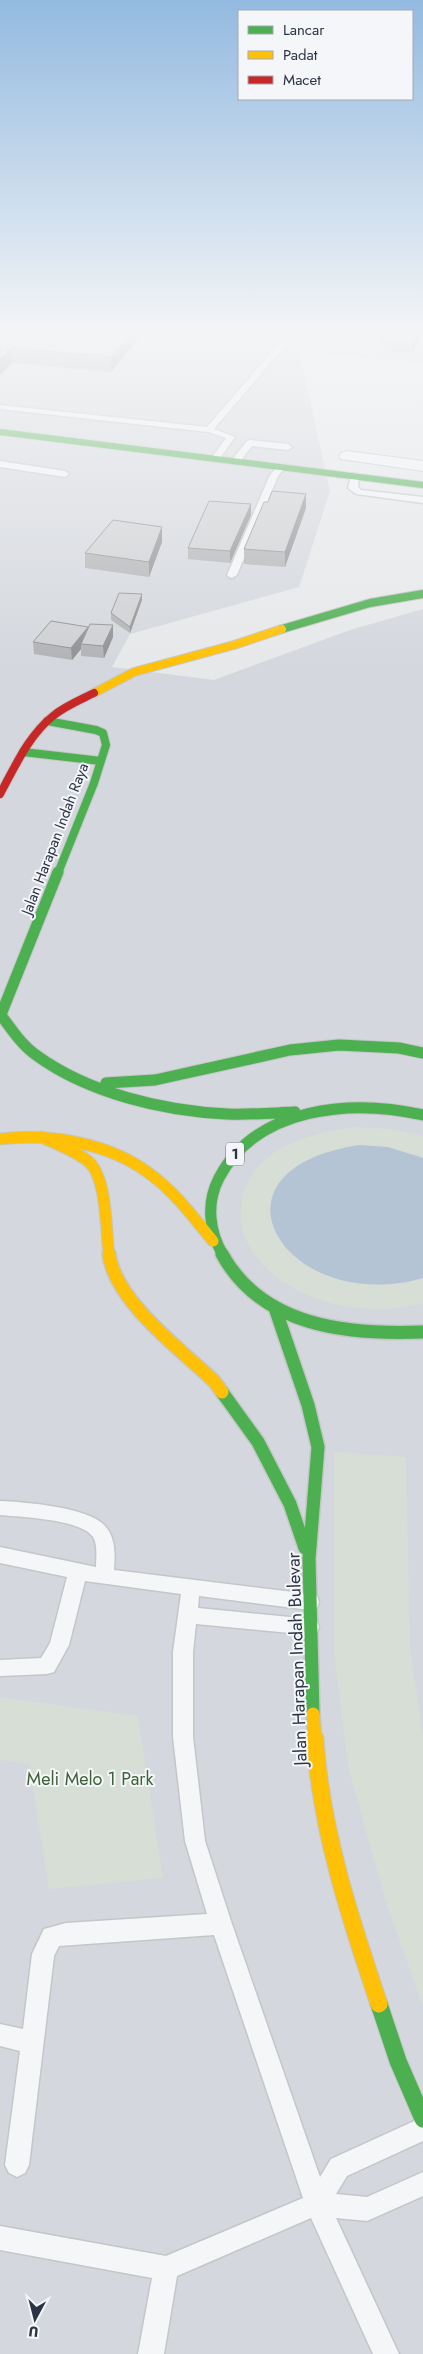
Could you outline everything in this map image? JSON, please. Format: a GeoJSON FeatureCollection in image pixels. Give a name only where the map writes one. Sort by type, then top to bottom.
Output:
{"type":"FeatureCollection","features":[{"type":"Feature","properties":{"kind":"main road"},"geometry":{"type":"LineString","coordinates":[[94,444],[422,486]]}},
{"type":"Feature","properties":{"kind":"main road"},"geometry":{"type":"LineString","coordinates":[[0,794],[23,752],[47,721],[66,707],[134,672],[234,645],[309,620],[405,596],[423,594]]}},
{"type":"Feature","properties":{"kind":"main road"},"geometry":{"type":"LineString","coordinates":[[47,721],[88,727],[102,733],[106,745],[102,760]]}},
{"type":"Feature","properties":{"kind":"main road","name":"Jalan Harapan Indah Raya"},"geometry":{"type":"LineString","coordinates":[[0,1016],[84,810],[102,760],[23,752]]}},
{"type":"Feature","properties":{"kind":"main road"},"geometry":{"type":"LineString","coordinates":[[0,1016],[16,1036],[35,1054],[64,1072],[147,1103],[226,1114],[322,1110]]}},
{"type":"Feature","properties":{"kind":"main road"},"geometry":{"type":"LineString","coordinates":[[97,1083],[155,1080],[290,1050],[339,1046],[399,1048],[423,1053]]}},
{"type":"Feature","properties":{"kind":"main road","name":"1"},"geometry":{"type":"LineString","coordinates":[[423,1113],[362,1106],[322,1110],[273,1126],[241,1146],[219,1172],[209,1203],[213,1241],[236,1278],[275,1308],[321,1327],[372,1335],[423,1332]]}},
{"type":"Feature","properties":{"kind":"main road"},"geometry":{"type":"LineString","coordinates":[[0,1139],[28,1136],[41,1137],[100,1151],[140,1166],[188,1210],[213,1241]]}},
{"type":"Feature","properties":{"kind":"main road"},"geometry":{"type":"LineString","coordinates":[[41,1137],[73,1152],[90,1163],[100,1180],[110,1261],[121,1286],[133,1305],[214,1381],[258,1442],[290,1504],[309,1559]]}},
{"type":"Feature","properties":{"kind":"main road","name":"Jalan Harapan Indah Bulevar"},"geometry":{"type":"LineString","coordinates":[[275,1308],[308,1405],[318,1447],[309,1559],[310,1628],[314,1742],[330,1846],[362,1955],[398,2061],[423,2119]]}},
{"type":"Feature","properties":{"kind":"street"},"geometry":{"type":"LineString","coordinates":[[347,456],[423,466]]}},
{"type":"Feature","properties":{"kind":"lane"},"geometry":{"type":"LineString","coordinates":[[215,459],[226,444]]}},
{"type":"Feature","properties":{"kind":"lane"},"geometry":{"type":"LineString","coordinates":[[235,462],[249,444]]}},
{"type":"Feature","properties":{"kind":"lane"},"geometry":{"type":"LineString","coordinates":[[262,444],[288,448]]}},
{"type":"Feature","properties":{"kind":"lane"},"geometry":{"type":"LineString","coordinates":[[0,464],[64,474]]}},
{"type":"Feature","properties":{"kind":"lane"},"geometry":{"type":"LineString","coordinates":[[232,575],[274,475],[280,468]]}},
{"type":"Feature","properties":{"kind":"lane"},"geometry":{"type":"LineString","coordinates":[[0,1508],[33,1510],[88,1523],[98,1530],[106,1550],[104,1577]]}},
{"type":"Feature","properties":{"kind":"lane"},"geometry":{"type":"LineString","coordinates":[[0,1555],[104,1577],[310,1602]]}},
{"type":"Feature","properties":{"kind":"lane"},"geometry":{"type":"LineString","coordinates":[[0,1668],[47,1666],[59,1645],[78,1571]]}},
{"type":"Feature","properties":{"kind":"lane"},"geometry":{"type":"LineString","coordinates":[[191,1588],[184,1652],[183,1738],[195,1842],[221,1924],[317,2204],[386,2354]]}},
{"type":"Feature","properties":{"kind":"lane"},"geometry":{"type":"LineString","coordinates":[[188,1615],[310,1628]]}},
{"type":"Feature","properties":{"kind":"lane"},"geometry":{"type":"LineString","coordinates":[[17,2165],[43,1954],[52,1937],[66,1934],[221,1924]]}},
{"type":"Feature","properties":{"kind":"lane"},"geometry":{"type":"LineString","coordinates":[[0,2035],[31,2042]]}},
{"type":"Feature","properties":{"kind":"lane"},"geometry":{"type":"LineString","coordinates":[[317,2204],[339,2166],[372,2154],[423,2129]]}},
{"type":"Feature","properties":{"kind":"lane"},"geometry":{"type":"LineString","coordinates":[[0,2238],[166,2268],[317,2204],[367,2209],[423,2184]]}},
{"type":"Feature","properties":{"kind":"lane"},"geometry":{"type":"LineString","coordinates":[[151,2354],[166,2268]]}},
{"type":"Feature","properties":{"kind":"shaded area"},"geometry":{"type":"Polygon","coordinates":[[[0,444],[319,444],[330,491],[299,587],[130,634],[112,667],[214,680],[350,630],[423,609],[423,2354],[0,2354],[0,444]]]}},
{"type":"Feature","properties":{"kind":"green space"},"geometry":{"type":"Polygon","coordinates":[[[355,1127],[393,1129],[423,1136],[423,1158],[416,1154],[286,1174],[274,1192],[270,1212],[401,1285],[423,1278],[423,1303],[399,1308],[374,1309],[348,1307],[323,1301],[299,1291],[277,1278],[259,1261],[244,1235],[241,1220],[242,1199],[248,1181],[258,1167],[271,1155],[286,1146],[320,1133],[355,1127]]]}},
{"type":"Feature","properties":{"kind":"green space"},"geometry":{"type":"Polygon","coordinates":[[[334,1452],[406,1457],[410,1647],[423,1736],[423,2007],[385,1899],[348,1766],[334,1654],[334,1452]]]}},
{"type":"Feature","properties":{"kind":"green space","name":"Meli Melo 1 Park"},"geometry":{"type":"Polygon","coordinates":[[[0,1697],[138,1716],[163,1878],[49,1889],[29,1764],[0,1760],[0,1697]]]}},
{"type":"Feature","properties":{"kind":"water"},"geometry":{"type":"Polygon","coordinates":[[[359,1145],[388,1147],[423,1158],[423,1278],[374,1285],[332,1277],[299,1260],[277,1236],[270,1208],[280,1182],[309,1159],[359,1145]]]}},
{"type":"Feature","properties":{"kind":"building"},"geometry":{"type":"Polygon","coordinates":[[[272,491],[306,494],[285,552],[244,549],[264,502],[268,502],[272,491]]]}},
{"type":"Feature","properties":{"kind":"building"},"geometry":{"type":"Polygon","coordinates":[[[209,501],[251,504],[230,551],[188,548],[209,501]]]}},
{"type":"Feature","properties":{"kind":"building"},"geometry":{"type":"Polygon","coordinates":[[[113,520],[162,527],[149,562],[85,553],[113,520]]]}},
{"type":"Feature","properties":{"kind":"building"},"geometry":{"type":"Polygon","coordinates":[[[119,593],[142,594],[130,627],[111,613],[119,593]]]}},
{"type":"Feature","properties":{"kind":"building"},"geometry":{"type":"Polygon","coordinates":[[[51,621],[88,627],[71,648],[33,642],[51,621]]]}},
{"type":"Feature","properties":{"kind":"building"},"geometry":{"type":"Polygon","coordinates":[[[90,624],[113,625],[103,646],[81,644],[90,624]]]}},
{"type":"Feature","properties":{"kind":"traffic: fast"},"geometry":{"type":"LineString","coordinates":[[95,444],[423,485]]}},
{"type":"Feature","properties":{"kind":"traffic: fast"},"geometry":{"type":"LineString","coordinates":[[282,629],[370,603],[423,594]]}},
{"type":"Feature","properties":{"kind":"traffic: fast"},"geometry":{"type":"LineString","coordinates":[[0,1017],[94,783],[106,745],[103,733],[96,730],[47,721]]}},
{"type":"Feature","properties":{"kind":"traffic: fast"},"geometry":{"type":"LineString","coordinates":[[23,752],[101,761]]}},
{"type":"Feature","properties":{"kind":"traffic: fast"},"geometry":{"type":"LineString","coordinates":[[1,1015],[21,1041],[36,1055],[78,1079],[102,1088],[153,1103],[203,1112],[226,1114],[295,1112]]}},
{"type":"Feature","properties":{"kind":"traffic: fast"},"geometry":{"type":"LineString","coordinates":[[106,1083],[155,1080],[290,1050],[339,1045],[399,1048],[423,1053]]}},
{"type":"Feature","properties":{"kind":"traffic: fast"},"geometry":{"type":"LineString","coordinates":[[423,1115],[394,1109],[365,1107],[322,1111],[278,1123],[255,1137],[238,1151],[225,1167],[216,1185],[211,1204],[211,1224],[217,1244],[228,1265],[238,1278],[261,1300],[292,1316],[310,1323],[329,1327],[366,1332],[423,1332]]}},
{"type":"Feature","properties":{"kind":"traffic: fast"},"geometry":{"type":"LineString","coordinates":[[275,1308],[308,1405],[318,1447],[309,1559],[313,1714]]}},
{"type":"Feature","properties":{"kind":"traffic: fast"},"geometry":{"type":"LineString","coordinates":[[222,1392],[258,1442],[290,1504],[305,1548]]}},
{"type":"Feature","properties":{"kind":"traffic: fast"},"geometry":{"type":"LineString","coordinates":[[379,2004],[398,2061],[423,2119]]}},
{"type":"Feature","properties":{"kind":"traffic: slow"},"geometry":{"type":"LineString","coordinates":[[94,693],[134,672],[234,645],[282,629]]}},
{"type":"Feature","properties":{"kind":"traffic: slow"},"geometry":{"type":"LineString","coordinates":[[0,1139],[33,1137],[72,1142],[127,1159],[161,1182],[213,1241]]}},
{"type":"Feature","properties":{"kind":"traffic: slow"},"geometry":{"type":"LineString","coordinates":[[41,1137],[73,1152],[90,1163],[100,1179],[110,1261],[121,1286],[133,1305],[214,1381],[222,1392]]}},
{"type":"Feature","properties":{"kind":"traffic: slow"},"geometry":{"type":"LineString","coordinates":[[313,1714],[320,1788],[327,1825],[345,1897],[379,2004]]}},
{"type":"Feature","properties":{"kind":"traffic: jam"},"geometry":{"type":"LineString","coordinates":[[0,794],[33,737],[47,721],[69,705],[94,693]]}}]}
